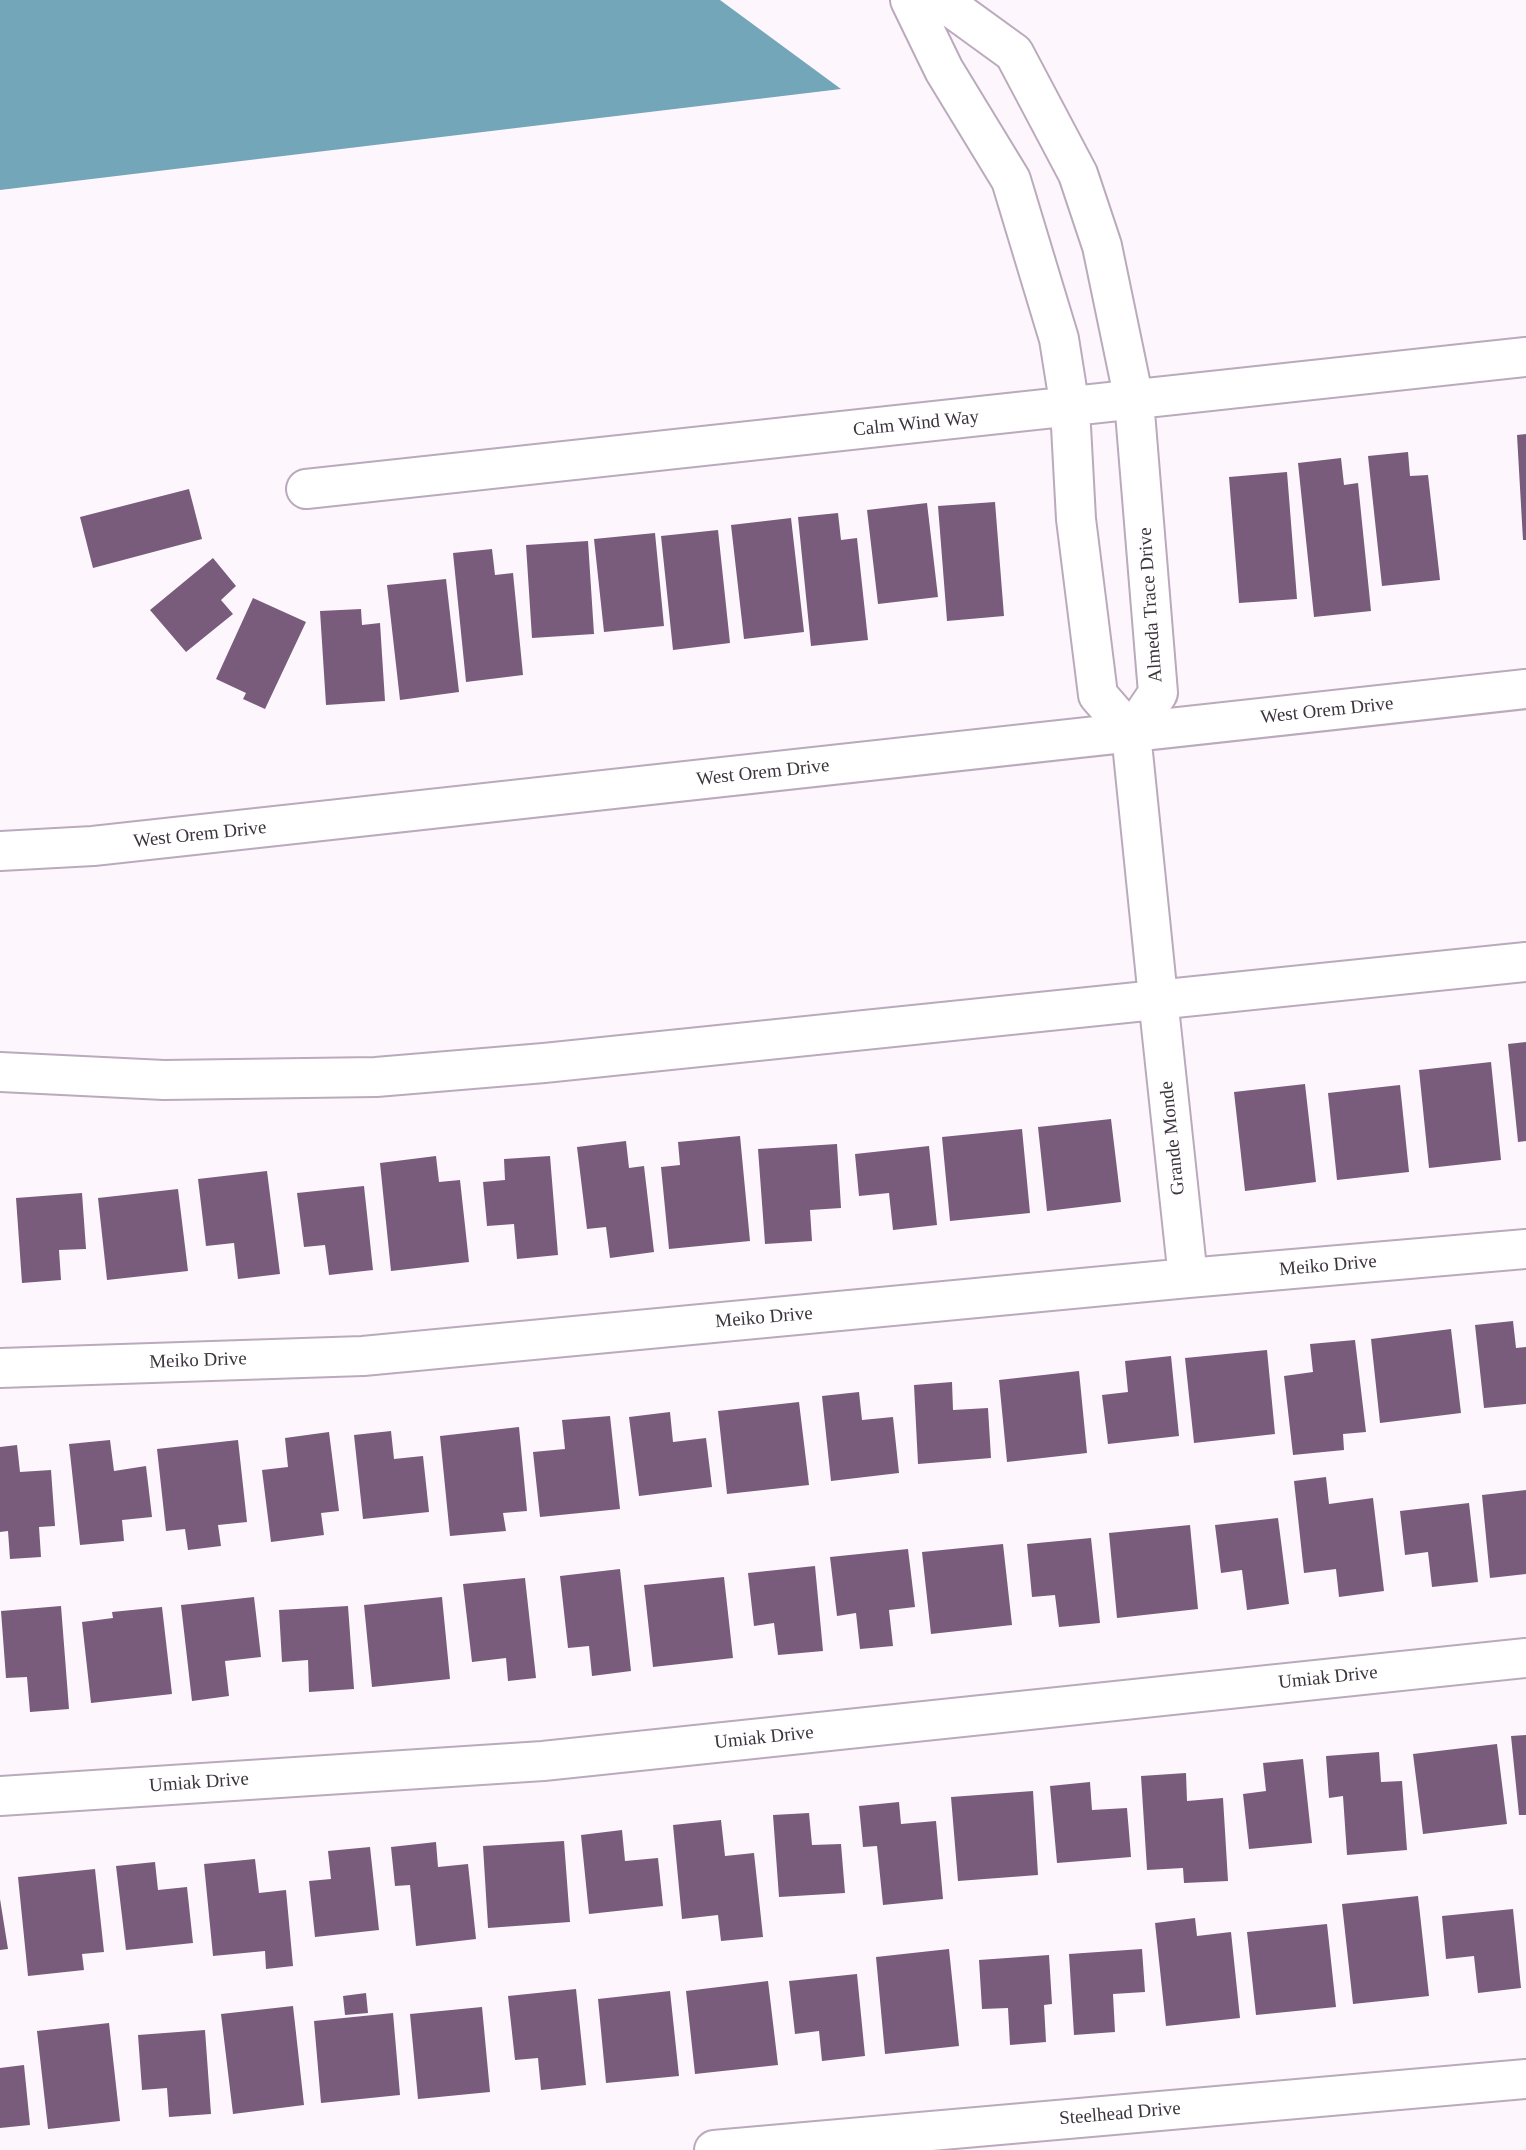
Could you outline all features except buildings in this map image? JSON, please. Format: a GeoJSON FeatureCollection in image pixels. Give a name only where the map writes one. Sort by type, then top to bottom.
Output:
{"type":"FeatureCollection","features":[{"type":"Feature","properties":{"kind":"street"},"geometry":{"type":"LineString","coordinates":[[909,0],[944,70],[1011,180],[1059,339],[1069,408],[1076,519],[1098,695],[1131,733]]}},
{"type":"Feature","properties":{"kind":"street","name":"Almeda Trace Drive"},"geometry":{"type":"LineString","coordinates":[[942,0],[1014,53],[1078,174],[1102,246],[1134,400],[1158,693],[1131,733]]}},
{"type":"Feature","properties":{"kind":"street","name":"Calm Wind Way"},"geometry":{"type":"LineString","coordinates":[[306,489],[1526,357]]}},
{"type":"Feature","properties":{"kind":"street","name":"West Orem Drive"},"geometry":{"type":"LineString","coordinates":[[0,851],[107,845],[1526,689]]}},
{"type":"Feature","properties":{"kind":"street","name":"Grande Monde"},"geometry":{"type":"LineString","coordinates":[[1131,733],[1188,1278]]}},
{"type":"Feature","properties":{"kind":"street"},"geometry":{"type":"LineString","coordinates":[[0,1072],[164,1080],[376,1077],[544,1063],[1526,962]]}},
{"type":"Feature","properties":{"kind":"street","name":"Meiko Drive"},"geometry":{"type":"LineString","coordinates":[[0,1368],[363,1356],[1526,1249]]}},
{"type":"Feature","properties":{"kind":"street","name":"Umiak Drive"},"geometry":{"type":"LineString","coordinates":[[0,1796],[543,1761],[1526,1658]]}},
{"type":"Feature","properties":{"kind":"street","name":"Steelhead Drive"},"geometry":{"type":"LineString","coordinates":[[714,2150],[1526,2079]]}},
{"type":"Feature","properties":{"kind":"water"},"geometry":{"type":"Polygon","coordinates":[[[0,0],[720,0],[841,89],[0,190],[0,0]]]}}]}
